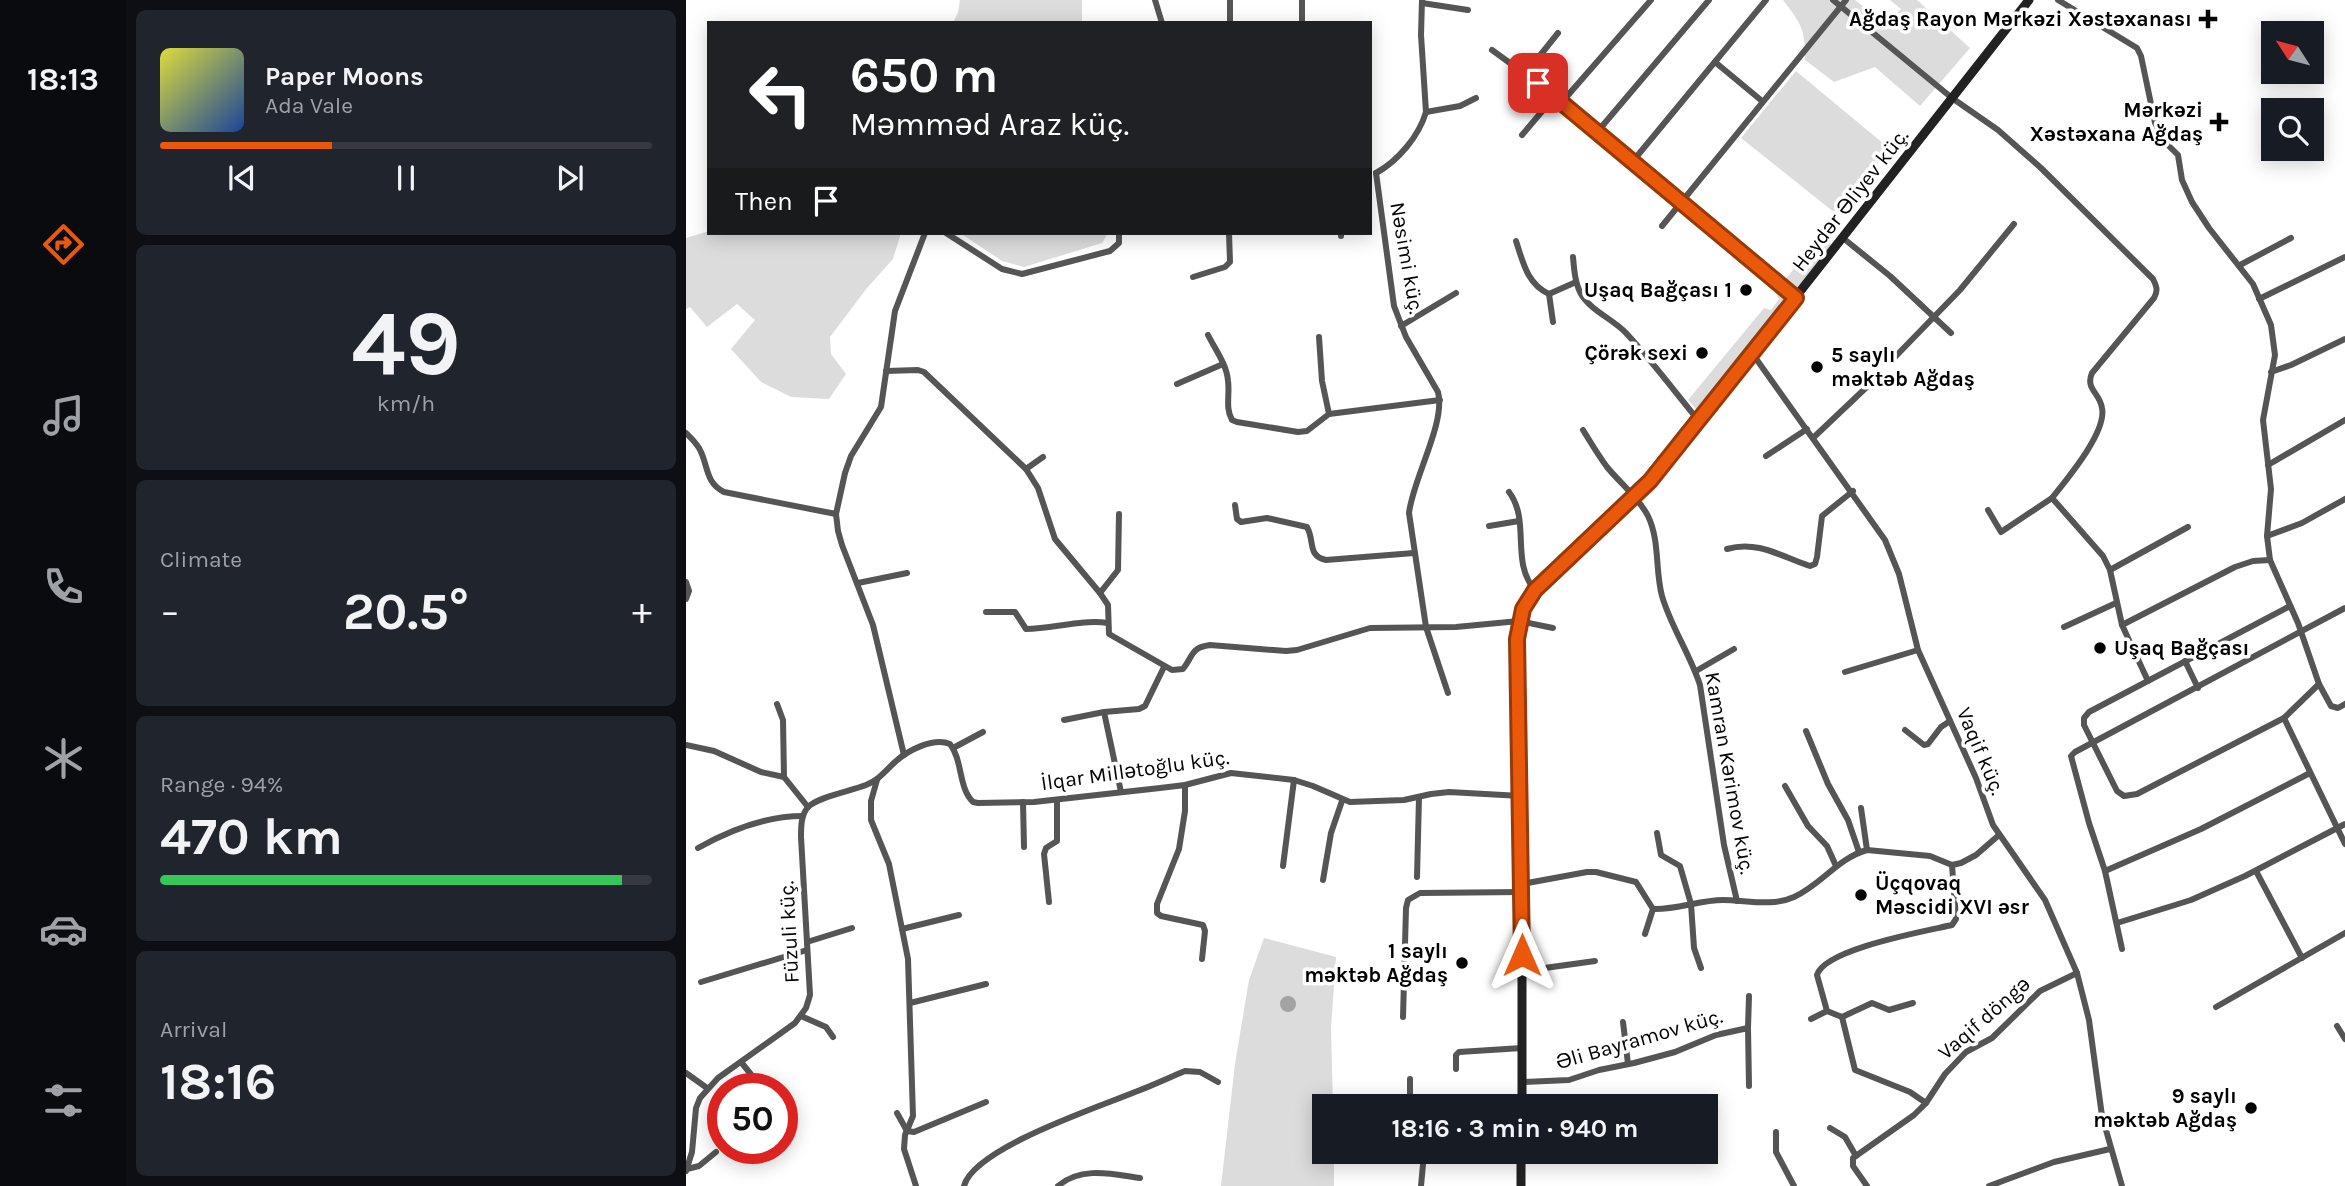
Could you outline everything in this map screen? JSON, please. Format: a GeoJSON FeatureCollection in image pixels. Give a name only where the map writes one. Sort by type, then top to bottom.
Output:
{"type":"FeatureCollection","features":[{"type":"Feature","properties":{"kind":"main road","name":"Heydər Əliyev küç."},"geometry":{"type":"LineString","coordinates":[[1522,1094],[1521,796],[1517,639],[1519,621],[1528,600],[1535,590],[1663,466],[2029,0]]}},
{"type":"Feature","properties":{"kind":"main road"},"geometry":{"type":"LineString","coordinates":[[1521,1164],[1521,1186]]}},
{"type":"Feature","properties":{"kind":"street"},"geometry":{"type":"LineString","coordinates":[[1155,0],[1160,21]]}},
{"type":"Feature","properties":{"kind":"street"},"geometry":{"type":"LineString","coordinates":[[1230,0],[1230,21]]}},
{"type":"Feature","properties":{"kind":"street"},"geometry":{"type":"LineString","coordinates":[[1302,0],[1302,21]]}},
{"type":"Feature","properties":{"kind":"street"},"geometry":{"type":"LineString","coordinates":[[1639,0],[1646,6]]}},
{"type":"Feature","properties":{"kind":"street"},"geometry":{"type":"LineString","coordinates":[[1562,102],[1651,0]]}},
{"type":"Feature","properties":{"kind":"street"},"geometry":{"type":"LineString","coordinates":[[1598,131],[1709,0]]}},
{"type":"Feature","properties":{"kind":"street"},"geometry":{"type":"LineString","coordinates":[[1633,161],[1766,0]]}},
{"type":"Feature","properties":{"kind":"street"},"geometry":{"type":"LineString","coordinates":[[1833,0],[2041,168],[2153,279],[2157,287],[2154,299],[2088,381],[2100,401],[2103,411],[2101,420],[2088,449],[2052,498],[2001,532],[1988,510]]}},
{"type":"Feature","properties":{"kind":"street"},"geometry":{"type":"LineString","coordinates":[[1662,226],[1846,0]]}},
{"type":"Feature","properties":{"kind":"street"},"geometry":{"type":"LineString","coordinates":[[2058,0],[2137,48],[2155,123],[2166,143],[2178,155],[2182,180],[2192,202],[2209,228],[2240,265],[2271,325],[2275,344],[2263,420],[2271,507],[2267,536],[2270,559],[2301,632],[2319,684],[2331,706],[2338,708],[2345,704]]}},
{"type":"Feature","properties":{"kind":"street"},"geometry":{"type":"LineString","coordinates":[[1372,167],[1376,173],[1392,164],[1423,122],[1426,112],[1421,35],[1422,2],[1468,10]]}},
{"type":"Feature","properties":{"kind":"street"},"geometry":{"type":"LineString","coordinates":[[1525,74],[1558,33]]}},
{"type":"Feature","properties":{"kind":"street"},"geometry":{"type":"LineString","coordinates":[[1492,50],[1598,131],[1796,298]]}},
{"type":"Feature","properties":{"kind":"street"},"geometry":{"type":"LineString","coordinates":[[1715,62],[1762,101]]}},
{"type":"Feature","properties":{"kind":"street"},"geometry":{"type":"LineString","coordinates":[[1521,135],[1555,96]]}},
{"type":"Feature","properties":{"kind":"street"},"geometry":{"type":"LineString","coordinates":[[1426,112],[1460,106],[1476,98]]}},
{"type":"Feature","properties":{"kind":"street","name":"Nəsimi küç."},"geometry":{"type":"LineString","coordinates":[[1376,173],[1394,306],[1401,326],[1438,391],[1440,400]]}},
{"type":"Feature","properties":{"kind":"street"},"geometry":{"type":"LineString","coordinates":[[1895,356],[1936,317],[2014,224]]}},
{"type":"Feature","properties":{"kind":"street"},"geometry":{"type":"LineString","coordinates":[[904,755],[873,625],[838,531],[836,514],[851,456],[881,407],[895,311],[924,235]]}},
{"type":"Feature","properties":{"kind":"street"},"geometry":{"type":"LineString","coordinates":[[949,235],[1002,269],[1022,274],[1110,251],[1119,243],[1119,235]]}},
{"type":"Feature","properties":{"kind":"street"},"geometry":{"type":"LineString","coordinates":[[1192,277],[1225,267],[1230,262],[1228,235]]}},
{"type":"Feature","properties":{"kind":"street"},"geometry":{"type":"LineString","coordinates":[[1843,238],[1936,317],[1951,333]]}},
{"type":"Feature","properties":{"kind":"street"},"geometry":{"type":"LineString","coordinates":[[2240,265],[2291,238]]}},
{"type":"Feature","properties":{"kind":"street"},"geometry":{"type":"LineString","coordinates":[[1516,240],[1528,276],[1549,294]]}},
{"type":"Feature","properties":{"kind":"street"},"geometry":{"type":"LineString","coordinates":[[1573,257],[1576,282],[1585,299],[1628,335],[1699,421]]}},
{"type":"Feature","properties":{"kind":"street"},"geometry":{"type":"LineString","coordinates":[[2259,299],[2345,257]]}},
{"type":"Feature","properties":{"kind":"street"},"geometry":{"type":"LineString","coordinates":[[1549,294],[1576,282]]}},
{"type":"Feature","properties":{"kind":"street"},"geometry":{"type":"LineString","coordinates":[[1401,326],[1456,293]]}},
{"type":"Feature","properties":{"kind":"street"},"geometry":{"type":"LineString","coordinates":[[1549,294],[1553,322]]}},
{"type":"Feature","properties":{"kind":"street"},"geometry":{"type":"LineString","coordinates":[[1208,335],[1223,364],[1228,382],[1228,413],[1232,420],[1298,432],[1307,431],[1329,414],[1440,400],[1409,513],[1426,627],[1448,693]]}},
{"type":"Feature","properties":{"kind":"street"},"geometry":{"type":"LineString","coordinates":[[1319,337],[1322,381],[1329,414]]}},
{"type":"Feature","properties":{"kind":"street"},"geometry":{"type":"LineString","coordinates":[[2271,372],[2345,339]]}},
{"type":"Feature","properties":{"kind":"street","name":"Vaqif küç."},"geometry":{"type":"LineString","coordinates":[[1752,353],[1880,529],[1895,561],[1918,650],[1999,835],[2045,900],[2077,973],[2090,1020],[2102,1116],[2122,1186]]}},
{"type":"Feature","properties":{"kind":"street"},"geometry":{"type":"LineString","coordinates":[[1177,384],[1223,364]]}},
{"type":"Feature","properties":{"kind":"street"},"geometry":{"type":"LineString","coordinates":[[886,371],[924,372],[1026,469],[1038,488],[1055,539],[1100,593],[1109,612],[1109,634],[1164,667],[1172,670],[1183,669],[1200,646],[1286,652],[1370,628],[1456,627],[1519,621],[1553,628]]}},
{"type":"Feature","properties":{"kind":"street"},"geometry":{"type":"LineString","coordinates":[[1813,438],[1871,383]]}},
{"type":"Feature","properties":{"kind":"street"},"geometry":{"type":"LineString","coordinates":[[2268,465],[2345,420]]}},
{"type":"Feature","properties":{"kind":"street"},"geometry":{"type":"LineString","coordinates":[[1766,456],[1807,429]]}},
{"type":"Feature","properties":{"kind":"street","name":"Kamran Kərimov küç."},"geometry":{"type":"LineString","coordinates":[[1583,430],[1606,465],[1649,517],[1657,558],[1658,583],[1670,620],[1696,671],[1700,685],[1724,845],[1737,901]]}},
{"type":"Feature","properties":{"kind":"street"},"geometry":{"type":"LineString","coordinates":[[686,433],[700,448],[710,481],[723,492],[836,514]]}},
{"type":"Feature","properties":{"kind":"street"},"geometry":{"type":"LineString","coordinates":[[1026,469],[1043,457]]}},
{"type":"Feature","properties":{"kind":"street"},"geometry":{"type":"LineString","coordinates":[[1727,549],[1749,545],[1765,548],[1811,566],[1815,564],[1822,516],[1853,491]]}},
{"type":"Feature","properties":{"kind":"street"},"geometry":{"type":"LineString","coordinates":[[1509,492],[1516,502],[1520,522],[1522,567],[1527,582],[1535,590]]}},
{"type":"Feature","properties":{"kind":"street"},"geometry":{"type":"LineString","coordinates":[[2052,498],[2103,556],[2110,570],[2122,625],[2148,681]]}},
{"type":"Feature","properties":{"kind":"street"},"geometry":{"type":"LineString","coordinates":[[2267,536],[2302,523],[2345,499]]}},
{"type":"Feature","properties":{"kind":"street"},"geometry":{"type":"LineString","coordinates":[[1235,505],[1237,519],[1241,522],[1267,518],[1307,527],[1311,534],[1312,553],[1318,558],[1326,560],[1414,553]]}},
{"type":"Feature","properties":{"kind":"street"},"geometry":{"type":"LineString","coordinates":[[1100,593],[1118,570],[1119,514]]}},
{"type":"Feature","properties":{"kind":"street"},"geometry":{"type":"LineString","coordinates":[[1489,526],[1520,522]]}},
{"type":"Feature","properties":{"kind":"street"},"geometry":{"type":"LineString","coordinates":[[2110,570],[2188,527]]}},
{"type":"Feature","properties":{"kind":"street"},"geometry":{"type":"LineString","coordinates":[[2122,625],[2235,567],[2270,559]]}},
{"type":"Feature","properties":{"kind":"street"},"geometry":{"type":"LineString","coordinates":[[858,583],[907,573]]}},
{"type":"Feature","properties":{"kind":"street"},"geometry":{"type":"LineString","coordinates":[[686,582],[689,592],[686,599]]}},
{"type":"Feature","properties":{"kind":"street"},"geometry":{"type":"LineString","coordinates":[[2064,627],[2116,603]]}},
{"type":"Feature","properties":{"kind":"street"},"geometry":{"type":"LineString","coordinates":[[2290,606],[2089,712],[2084,718],[2084,725],[2117,791],[2124,796],[2137,794],[2284,718],[2319,684]]}},
{"type":"Feature","properties":{"kind":"street"},"geometry":{"type":"LineString","coordinates":[[2122,949],[2105,871],[2071,756],[2345,608]]}},
{"type":"Feature","properties":{"kind":"street"},"geometry":{"type":"LineString","coordinates":[[986,612],[1015,612],[1026,629],[1048,629],[1090,622],[1108,623]]}},
{"type":"Feature","properties":{"kind":"street"},"geometry":{"type":"LineString","coordinates":[[1696,671],[1734,649]]}},
{"type":"Feature","properties":{"kind":"street"},"geometry":{"type":"LineString","coordinates":[[1845,672],[1918,650]]}},
{"type":"Feature","properties":{"kind":"street"},"geometry":{"type":"LineString","coordinates":[[2185,661],[2198,688]]}},
{"type":"Feature","properties":{"kind":"street"},"geometry":{"type":"LineString","coordinates":[[1065,720],[1145,706],[1164,667]]}},
{"type":"Feature","properties":{"kind":"street"},"geometry":{"type":"LineString","coordinates":[[777,704],[783,720],[784,777],[808,807],[877,780],[904,755],[941,741],[953,748],[983,732]]}},
{"type":"Feature","properties":{"kind":"street"},"geometry":{"type":"LineString","coordinates":[[1104,712],[1121,792]]}},
{"type":"Feature","properties":{"kind":"street"},"geometry":{"type":"LineString","coordinates":[[2284,718],[2345,844]]}},
{"type":"Feature","properties":{"kind":"street"},"geometry":{"type":"LineString","coordinates":[[1905,730],[1924,745],[1950,721]]}},
{"type":"Feature","properties":{"kind":"street"},"geometry":{"type":"LineString","coordinates":[[1805,731],[1828,784],[1848,820],[1859,852]]}},
{"type":"Feature","properties":{"kind":"street"},"geometry":{"type":"LineString","coordinates":[[686,745],[703,747],[761,772],[784,777]]}},
{"type":"Feature","properties":{"kind":"street","name":"İlqar Millətoğlu küç."},"geometry":{"type":"LineString","coordinates":[[953,748],[967,794],[973,802],[1057,800],[1185,785],[1231,773],[1294,780],[1313,786],[1342,801],[1391,801],[1449,792],[1521,796]]}},
{"type":"Feature","properties":{"kind":"street"},"geometry":{"type":"LineString","coordinates":[[2105,871],[2201,830],[2310,773]]}},
{"type":"Feature","properties":{"kind":"street"},"geometry":{"type":"LineString","coordinates":[[877,780],[871,801],[871,820],[890,864],[908,959],[913,1116],[904,1149],[916,1186]]}},
{"type":"Feature","properties":{"kind":"street"},"geometry":{"type":"LineString","coordinates":[[1283,866],[1294,780]]}},
{"type":"Feature","properties":{"kind":"street"},"geometry":{"type":"LineString","coordinates":[[1185,785],[1185,811],[1179,849],[1157,904],[1157,913],[1203,925],[1205,931],[1202,959]]}},
{"type":"Feature","properties":{"kind":"street"},"geometry":{"type":"LineString","coordinates":[[1785,786],[1808,826],[1827,846],[1836,866]]}},
{"type":"Feature","properties":{"kind":"street"},"geometry":{"type":"LineString","coordinates":[[1417,877],[1419,797]]}},
{"type":"Feature","properties":{"kind":"street"},"geometry":{"type":"LineString","coordinates":[[1049,902],[1044,854],[1046,848],[1057,841],[1057,800]]}},
{"type":"Feature","properties":{"kind":"street"},"geometry":{"type":"LineString","coordinates":[[1323,880],[1331,833],[1342,801]]}},
{"type":"Feature","properties":{"kind":"street"},"geometry":{"type":"LineString","coordinates":[[1023,802],[1024,847]]}},
{"type":"Feature","properties":{"kind":"street","name":"Füzuli küç."},"geometry":{"type":"LineString","coordinates":[[802,1016],[810,995],[801,836],[803,816],[808,807]]}},
{"type":"Feature","properties":{"kind":"street"},"geometry":{"type":"LineString","coordinates":[[1861,808],[1867,850]]}},
{"type":"Feature","properties":{"kind":"street"},"geometry":{"type":"LineString","coordinates":[[698,848],[746,826],[803,816]]}},
{"type":"Feature","properties":{"kind":"street"},"geometry":{"type":"LineString","coordinates":[[2117,923],[2191,901],[2256,871],[2345,824]]}},
{"type":"Feature","properties":{"kind":"street"},"geometry":{"type":"LineString","coordinates":[[1657,832],[1661,855],[1680,866],[1690,904],[1694,948],[1701,968]]}},
{"type":"Feature","properties":{"kind":"street"},"geometry":{"type":"LineString","coordinates":[[1653,909],[1721,900],[1775,902],[1790,899],[1836,866],[1867,850],[1930,856],[1951,864],[1961,863],[1976,855],[1999,835]]}},
{"type":"Feature","properties":{"kind":"street"},"geometry":{"type":"LineString","coordinates":[[1827,1011],[1817,975],[1822,965],[1870,944],[1955,922],[1951,864]]}},
{"type":"Feature","properties":{"kind":"street"},"geometry":{"type":"LineString","coordinates":[[2256,871],[2302,958]]}},
{"type":"Feature","properties":{"kind":"street"},"geometry":{"type":"LineString","coordinates":[[1403,1017],[1406,908],[1408,900],[1420,893],[1522,888],[1596,872],[1636,882],[1653,909]]}},
{"type":"Feature","properties":{"kind":"street"},"geometry":{"type":"LineString","coordinates":[[1645,933],[1653,909]]}},
{"type":"Feature","properties":{"kind":"street"},"geometry":{"type":"LineString","coordinates":[[902,929],[960,915]]}},
{"type":"Feature","properties":{"kind":"street"},"geometry":{"type":"LineString","coordinates":[[807,942],[852,928]]}},
{"type":"Feature","properties":{"kind":"street"},"geometry":{"type":"LineString","coordinates":[[2216,1007],[2345,933]]}},
{"type":"Feature","properties":{"kind":"street"},"geometry":{"type":"LineString","coordinates":[[701,982],[807,950]]}},
{"type":"Feature","properties":{"kind":"street"},"geometry":{"type":"LineString","coordinates":[[1522,971],[1595,961]]}},
{"type":"Feature","properties":{"kind":"street","name":"Vaqif döngə"},"geometry":{"type":"LineString","coordinates":[[1856,1156],[1926,1104],[1945,1074],[1966,1052],[1992,1038],[2040,991],[2077,973]]}},
{"type":"Feature","properties":{"kind":"street"},"geometry":{"type":"LineString","coordinates":[[910,1003],[986,984]]}},
{"type":"Feature","properties":{"kind":"street"},"geometry":{"type":"LineString","coordinates":[[1748,1028],[1749,996]]}},
{"type":"Feature","properties":{"kind":"street"},"geometry":{"type":"LineString","coordinates":[[1811,1019],[1827,1011],[1842,1017],[1872,1003],[1889,1010],[1913,1003]]}},
{"type":"Feature","properties":{"kind":"street"},"geometry":{"type":"LineString","coordinates":[[727,1073],[802,1016],[826,1027],[834,1037]]}},
{"type":"Feature","properties":{"kind":"street"},"geometry":{"type":"LineString","coordinates":[[1842,1017],[1855,1070],[1910,1092],[1926,1104]]}},
{"type":"Feature","properties":{"kind":"street"},"geometry":{"type":"LineString","coordinates":[[1623,1022],[1628,1064]]}},
{"type":"Feature","properties":{"kind":"street"},"geometry":{"type":"LineString","coordinates":[[2337,1026],[2345,1039]]}},
{"type":"Feature","properties":{"kind":"street","name":"Əli Bayramov küç."},"geometry":{"type":"LineString","coordinates":[[1522,1082],[1569,1080],[1675,1052],[1716,1035],[1748,1028],[1749,1086]]}},
{"type":"Feature","properties":{"kind":"street"},"geometry":{"type":"LineString","coordinates":[[1456,1069],[1456,1055],[1459,1052],[1522,1048]]}},
{"type":"Feature","properties":{"kind":"street"},"geometry":{"type":"LineString","coordinates":[[741,1062],[750,1073]]}},
{"type":"Feature","properties":{"kind":"street"},"geometry":{"type":"LineString","coordinates":[[964,1186],[970,1174],[980,1166],[1040,1129],[1185,1071],[1199,1072],[1219,1082]]}},
{"type":"Feature","properties":{"kind":"street"},"geometry":{"type":"LineString","coordinates":[[686,1073],[707,1088],[696,1108],[692,1152],[687,1170]]}},
{"type":"Feature","properties":{"kind":"street"},"geometry":{"type":"LineString","coordinates":[[1410,1079],[1410,1094]]}},
{"type":"Feature","properties":{"kind":"street"},"geometry":{"type":"LineString","coordinates":[[907,1131],[919,1131],[986,1102]]}},
{"type":"Feature","properties":{"kind":"street"},"geometry":{"type":"LineString","coordinates":[[897,1113],[907,1131]]}},
{"type":"Feature","properties":{"kind":"street"},"geometry":{"type":"LineString","coordinates":[[1830,1128],[1845,1138],[1856,1156],[1852,1162],[1853,1166],[1867,1186]]}},
{"type":"Feature","properties":{"kind":"street"},"geometry":{"type":"LineString","coordinates":[[1776,1132],[1776,1152],[1794,1186]]}},
{"type":"Feature","properties":{"kind":"street"},"geometry":{"type":"LineString","coordinates":[[1989,1186],[2054,1162],[2110,1149]]}},
{"type":"Feature","properties":{"kind":"street"},"geometry":{"type":"LineString","coordinates":[[687,1170],[707,1159]]}},
{"type":"Feature","properties":{"kind":"street"},"geometry":{"type":"LineString","coordinates":[[1421,1186],[1423,1164]]}},
{"type":"Feature","properties":{"kind":"street"},"geometry":{"type":"LineString","coordinates":[[1058,1186],[1064,1181],[1087,1173],[1103,1172],[1139,1178]]}},
{"type":"Feature","properties":{"kind":"shaded area"},"geometry":{"type":"Polygon","coordinates":[[[960,0],[1082,0],[1082,21],[954,21],[960,0]]]}},
{"type":"Feature","properties":{"kind":"shaded area"},"geometry":{"type":"Polygon","coordinates":[[[1783,0],[1855,0],[1885,24],[1901,9],[1890,0],[1917,0],[1970,48],[1920,106],[1875,67],[1834,82],[1805,60],[1801,28],[1783,0]]]}},
{"type":"Feature","properties":{"kind":"shaded area"},"geometry":{"type":"Polygon","coordinates":[[[1796,71],[1890,149],[1835,213],[1741,138],[1796,71]]]}},
{"type":"Feature","properties":{"kind":"shaded area"},"geometry":{"type":"Polygon","coordinates":[[[707,232],[707,235],[900,235],[893,259],[830,337],[831,354],[846,374],[829,399],[791,397],[761,382],[731,349],[755,320],[737,304],[707,327],[690,307],[686,309],[686,238],[707,232]]]}},
{"type":"Feature","properties":{"kind":"shaded area"},"geometry":{"type":"Polygon","coordinates":[[[963,235],[1107,235],[1102,243],[1024,267],[1002,261],[963,235]]]}},
{"type":"Feature","properties":{"kind":"shaded area"},"geometry":{"type":"Polygon","coordinates":[[[1820,237],[1833,245],[1700,414],[1688,400],[1764,308],[1771,310],[1779,299],[1775,292],[1820,237]]]}},
{"type":"Feature","properties":{"kind":"shaded area"},"geometry":{"type":"Polygon","coordinates":[[[1264,938],[1336,957],[1331,1028],[1333,1094],[1312,1094],[1312,1164],[1334,1164],[1334,1186],[1221,1186],[1235,1064],[1249,980],[1264,938]]]}},
{"type":"Feature","properties":{"kind":"shaded area"},"geometry":{"type":"Polygon","coordinates":[[[1285,996],[1291,996],[1296,1004],[1294,1010],[1285,1012],[1280,1007],[1280,1001],[1285,996]]]}},
{"type":"Feature","properties":{"kind":"place","name":"Ağdaş Rayon Mərkəzi Xəstəxanası"},"geometry":{"type":"Point","coordinates":[2208,19]}},
{"type":"Feature","properties":{"kind":"place","name":"Mərkəzi Xəstəxana Ağdaş"},"geometry":{"type":"Point","coordinates":[2219,122]}},
{"type":"Feature","properties":{"kind":"place","name":"Uşaq Bağçası 1"},"geometry":{"type":"Point","coordinates":[1746,290]}},
{"type":"Feature","properties":{"kind":"place","name":"Çörək sexi"},"geometry":{"type":"Point","coordinates":[1702,353]}},
{"type":"Feature","properties":{"kind":"place","name":"5 saylı məktəb Ağdaş"},"geometry":{"type":"Point","coordinates":[1817,367]}},
{"type":"Feature","properties":{"kind":"place","name":"Uşaq Bağçası"},"geometry":{"type":"Point","coordinates":[2100,648]}},
{"type":"Feature","properties":{"kind":"place","name":"Üçqovaq Məscidi XVI əsr"},"geometry":{"type":"Point","coordinates":[1861,895]}},
{"type":"Feature","properties":{"kind":"place","name":"1 saylı məktəb Ağdaş"},"geometry":{"type":"Point","coordinates":[1462,963]}},
{"type":"Feature","properties":{"kind":"place","name":"9 saylı məktəb Ağdaş"},"geometry":{"type":"Point","coordinates":[2251,1108]}},
{"type":"Feature","properties":{"kind":"route"},"geometry":{"type":"LineString","coordinates":[[1522,955],[1517,639],[1523,609],[1535,590],[1650,481],[1796,298],[1538,83]]}}]}
